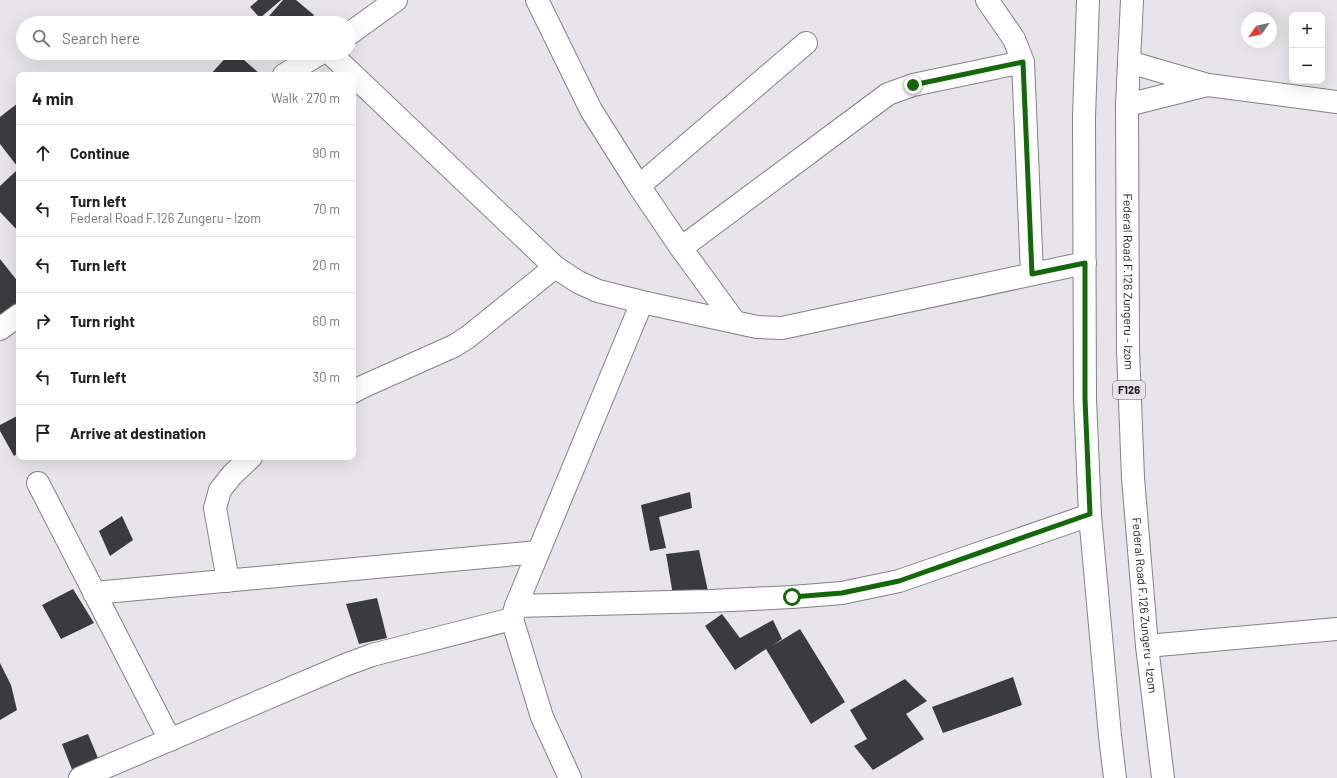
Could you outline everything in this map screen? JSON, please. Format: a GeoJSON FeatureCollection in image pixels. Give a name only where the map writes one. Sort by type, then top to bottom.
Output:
{"type":"FeatureCollection","features":[{"type":"Feature","properties":{"kind":"street"},"geometry":{"type":"LineString","coordinates":[[356,29],[396,0]]}},
{"type":"Feature","properties":{"kind":"street"},"geometry":{"type":"LineString","coordinates":[[537,0],[591,110],[639,186],[734,322]]}},
{"type":"Feature","properties":{"kind":"street"},"geometry":{"type":"LineString","coordinates":[[987,0],[1014,39],[1023,62],[1032,274]]}},
{"type":"Feature","properties":{"kind":"street"},"geometry":{"type":"LineString","coordinates":[[1088,0],[1084,117],[1085,399],[1090,514],[1115,778]]}},
{"type":"Feature","properties":{"kind":"street","name":"Federal Road F.126 Zungeru - Izom"},"geometry":{"type":"LineString","coordinates":[[1132,0],[1127,105],[1128,350],[1133,478],[1147,646],[1163,778]]}},
{"type":"Feature","properties":{"kind":"street"},"geometry":{"type":"LineString","coordinates":[[639,186],[806,43]]}},
{"type":"Feature","properties":{"kind":"street"},"geometry":{"type":"LineString","coordinates":[[289,72],[309,60]]}},
{"type":"Feature","properties":{"kind":"street"},"geometry":{"type":"LineString","coordinates":[[337,60],[350,72]]}},
{"type":"Feature","properties":{"kind":"street"},"geometry":{"type":"LineString","coordinates":[[681,248],[888,94],[913,85],[1023,62]]}},
{"type":"Feature","properties":{"kind":"street"},"geometry":{"type":"LineString","coordinates":[[1129,62],[1208,85],[1337,102]]}},
{"type":"Feature","properties":{"kind":"street"},"geometry":{"type":"LineString","coordinates":[[356,78],[555,267],[578,282],[598,291],[757,327],[782,328],[1085,263]]}},
{"type":"Feature","properties":{"kind":"street"},"geometry":{"type":"LineString","coordinates":[[1127,105],[1208,85]]}},
{"type":"Feature","properties":{"kind":"street"},"geometry":{"type":"LineString","coordinates":[[356,390],[454,346],[555,267]]}},
{"type":"Feature","properties":{"kind":"street"},"geometry":{"type":"LineString","coordinates":[[570,778],[542,717],[514,612],[642,302]]}},
{"type":"Feature","properties":{"kind":"street"},"geometry":{"type":"LineString","coordinates":[[0,329],[16,317]]}},
{"type":"Feature","properties":{"kind":"street"},"geometry":{"type":"LineString","coordinates":[[228,581],[215,508],[220,490],[232,475],[248,460]]}},
{"type":"Feature","properties":{"kind":"street"},"geometry":{"type":"LineString","coordinates":[[38,483],[170,740]]}},
{"type":"Feature","properties":{"kind":"street"},"geometry":{"type":"LineString","coordinates":[[80,778],[345,665],[372,655],[514,612],[842,593],[899,581],[1090,514]]}},
{"type":"Feature","properties":{"kind":"street"},"geometry":{"type":"LineString","coordinates":[[94,594],[538,552]]}},
{"type":"Feature","properties":{"kind":"street"},"geometry":{"type":"LineString","coordinates":[[1147,646],[1337,629]]}},
{"type":"Feature","properties":{"kind":"building"},"geometry":{"type":"Polygon","coordinates":[[[258,0],[281,0],[262,16],[258,16],[250,7],[258,0]]]}},
{"type":"Feature","properties":{"kind":"building"},"geometry":{"type":"Polygon","coordinates":[[[283,0],[296,0],[314,15],[313,16],[269,16],[283,0]]]}},
{"type":"Feature","properties":{"kind":"building"},"geometry":{"type":"Polygon","coordinates":[[[224,60],[244,60],[258,72],[213,72],[224,60]]]}},
{"type":"Feature","properties":{"kind":"building"},"geometry":{"type":"Polygon","coordinates":[[[16,105],[16,165],[0,144],[0,117],[16,105]]]}},
{"type":"Feature","properties":{"kind":"building"},"geometry":{"type":"Polygon","coordinates":[[[16,171],[16,229],[0,212],[0,186],[16,171]]]}},
{"type":"Feature","properties":{"kind":"building"},"geometry":{"type":"Polygon","coordinates":[[[0,259],[16,279],[16,308],[0,321],[0,259]]]}},
{"type":"Feature","properties":{"kind":"building"},"geometry":{"type":"Polygon","coordinates":[[[16,417],[16,454],[14,456],[0,431],[0,425],[16,417]]]}},
{"type":"Feature","properties":{"kind":"building"},"geometry":{"type":"Polygon","coordinates":[[[690,492],[692,508],[659,517],[666,548],[650,551],[641,505],[690,492]]]}},
{"type":"Feature","properties":{"kind":"building"},"geometry":{"type":"Polygon","coordinates":[[[122,516],[133,540],[110,556],[99,531],[122,516]]]}},
{"type":"Feature","properties":{"kind":"building"},"geometry":{"type":"Polygon","coordinates":[[[699,550],[708,591],[673,595],[666,554],[699,550]]]}},
{"type":"Feature","properties":{"kind":"building"},"geometry":{"type":"Polygon","coordinates":[[[73,589],[94,623],[61,639],[42,605],[73,589]]]}},
{"type":"Feature","properties":{"kind":"building"},"geometry":{"type":"Polygon","coordinates":[[[377,598],[387,638],[359,644],[346,604],[377,598]]]}},
{"type":"Feature","properties":{"kind":"building"},"geometry":{"type":"Polygon","coordinates":[[[722,614],[740,638],[773,620],[782,639],[772,646],[800,629],[845,702],[811,724],[766,649],[735,670],[705,626],[722,614]]]}},
{"type":"Feature","properties":{"kind":"building"},"geometry":{"type":"Polygon","coordinates":[[[0,663],[11,685],[17,710],[0,720],[0,663]]]}},
{"type":"Feature","properties":{"kind":"building"},"geometry":{"type":"Polygon","coordinates":[[[1013,677],[1022,705],[943,733],[932,707],[1013,677]]]}},
{"type":"Feature","properties":{"kind":"building"},"geometry":{"type":"Polygon","coordinates":[[[905,679],[927,701],[906,714],[924,739],[873,770],[854,746],[867,739],[850,710],[905,679]]]}},
{"type":"Feature","properties":{"kind":"building"},"geometry":{"type":"Polygon","coordinates":[[[88,734],[100,763],[73,772],[62,744],[88,734]]]}},
{"type":"Feature","properties":{"kind":"route"},"geometry":{"type":"LineString","coordinates":[[792,597],[842,593],[899,581],[1090,514],[1085,399],[1085,263],[1032,274],[1023,62],[913,85]]}}]}
